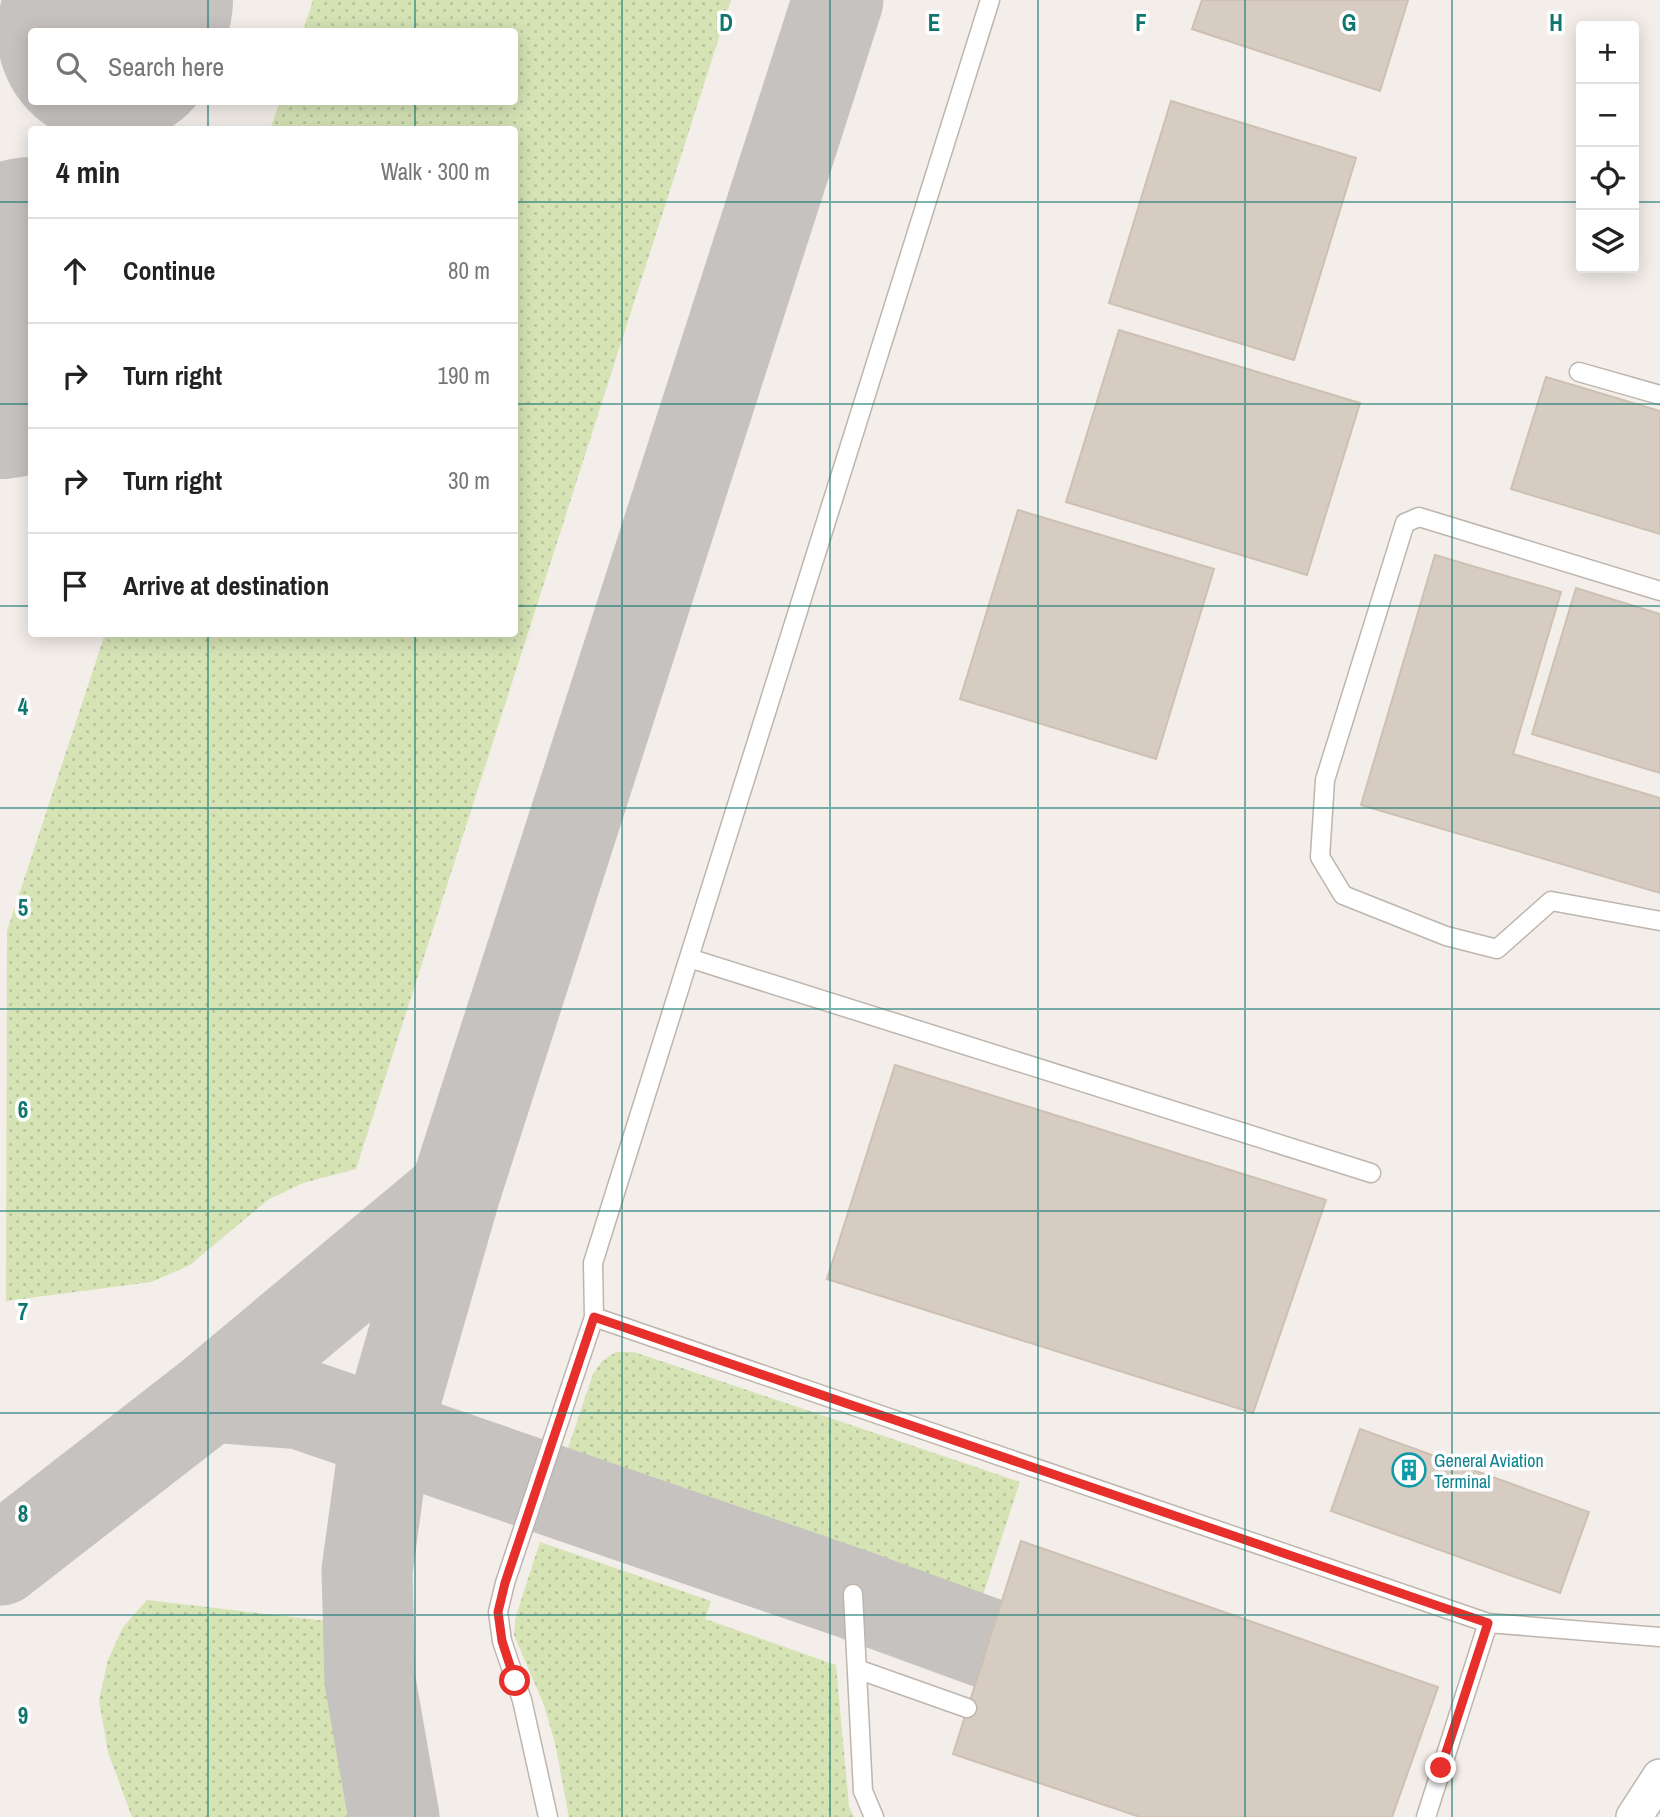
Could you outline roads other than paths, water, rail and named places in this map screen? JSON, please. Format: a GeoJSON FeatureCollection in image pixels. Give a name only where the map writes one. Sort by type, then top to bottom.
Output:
{"type":"FeatureCollection","features":[{"type":"Feature","properties":{"kind":"street"},"geometry":{"type":"LineString","coordinates":[[1634,1817],[1660,1777]]}},
{"type":"Feature","properties":{"kind":"lane"},"geometry":{"type":"LineString","coordinates":[[548,1817],[522,1700],[502,1641],[498,1612],[505,1583],[594,1317],[593,1263],[990,0]]}},
{"type":"Feature","properties":{"kind":"lane"},"geometry":{"type":"LineString","coordinates":[[1578,372],[1660,395]]}},
{"type":"Feature","properties":{"kind":"lane"},"geometry":{"type":"LineString","coordinates":[[1660,591],[1419,517],[1405,523],[1325,780],[1320,857],[1343,895],[1446,936],[1497,949],[1551,901],[1660,920]]}},
{"type":"Feature","properties":{"kind":"lane"},"geometry":{"type":"LineString","coordinates":[[689,958],[1371,1173]]}},
{"type":"Feature","properties":{"kind":"lane"},"geometry":{"type":"LineString","coordinates":[[594,1317],[1488,1623],[1660,1637]]}},
{"type":"Feature","properties":{"kind":"lane"},"geometry":{"type":"LineString","coordinates":[[853,1594],[863,1791],[874,1817]]}},
{"type":"Feature","properties":{"kind":"lane"},"geometry":{"type":"LineString","coordinates":[[1426,1817],[1488,1623]]}},
{"type":"Feature","properties":{"kind":"lane"},"geometry":{"type":"LineString","coordinates":[[857,1669],[967,1708]]}},
{"type":"Feature","properties":{"kind":"place","name":"General Aviation Terminal"},"geometry":{"type":"Point","coordinates":[1409,1470]}}]}
